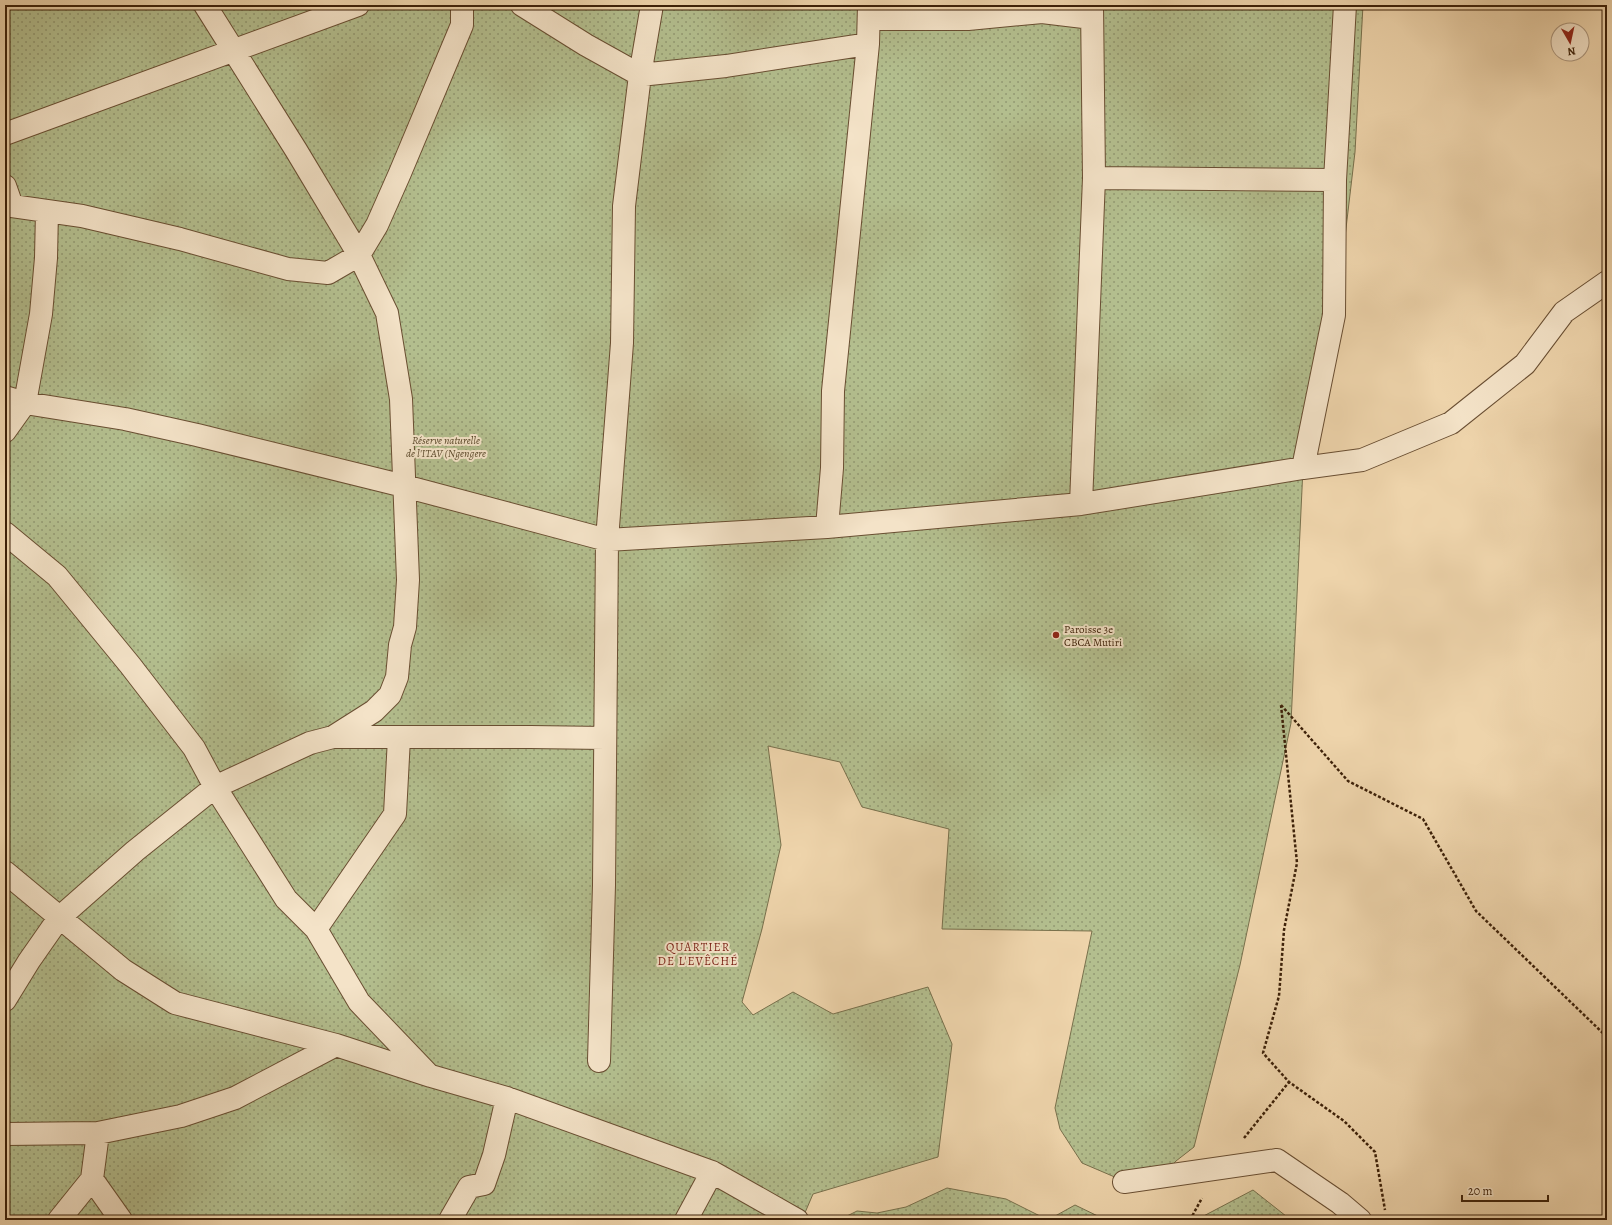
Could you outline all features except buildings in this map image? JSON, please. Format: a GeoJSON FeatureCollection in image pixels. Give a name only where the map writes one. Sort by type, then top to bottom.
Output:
{"type":"FeatureCollection","features":[{"type":"Feature","properties":{"kind":"street"},"geometry":{"type":"LineString","coordinates":[[205,5],[235,51],[359,255],[387,313],[402,399],[408,580],[404,627],[400,645],[397,677],[390,695],[374,711],[333,737]]}},
{"type":"Feature","properties":{"kind":"street"},"geometry":{"type":"LineString","coordinates":[[5,134],[358,5]]}},
{"type":"Feature","properties":{"kind":"street"},"geometry":{"type":"LineString","coordinates":[[5,186],[12,206],[82,216],[180,239],[288,269],[328,273],[359,255],[377,224],[462,25],[462,5]]}},
{"type":"Feature","properties":{"kind":"street"},"geometry":{"type":"LineString","coordinates":[[522,5],[586,45],[640,75],[726,66],[868,44]]}},
{"type":"Feature","properties":{"kind":"street"},"geometry":{"type":"LineString","coordinates":[[600,1060],[604,885],[607,540],[622,343],[624,206],[640,75],[652,5]]}},
{"type":"Feature","properties":{"kind":"street"},"geometry":{"type":"LineString","coordinates":[[1303,468],[1334,315],[1335,180],[1345,5]]}},
{"type":"Feature","properties":{"kind":"street"},"geometry":{"type":"LineString","coordinates":[[827,527],[832,468],[833,391],[868,44],[869,12],[968,19],[1042,12],[1092,12],[1094,178],[1081,504]]}},
{"type":"Feature","properties":{"kind":"street"},"geometry":{"type":"LineString","coordinates":[[1094,178],[1335,180]]}},
{"type":"Feature","properties":{"kind":"street"},"geometry":{"type":"LineString","coordinates":[[5,431],[41,314],[46,258],[47,211]]}},
{"type":"Feature","properties":{"kind":"street"},"geometry":{"type":"LineString","coordinates":[[15,400],[125,419],[404,486],[607,540],[827,527],[1081,504],[1303,468],[1362,460],[1451,423],[1525,364],[1564,312],[1607,282]]}},
{"type":"Feature","properties":{"kind":"street"},"geometry":{"type":"LineString","coordinates":[[5,534],[58,576],[130,665],[194,748],[215,787],[286,899],[316,929],[359,1002],[430,1076]]}},
{"type":"Feature","properties":{"kind":"street"},"geometry":{"type":"LineString","coordinates":[[5,1000],[29,961],[59,918],[135,851],[215,787],[310,743],[333,737],[605,738]]}},
{"type":"Feature","properties":{"kind":"street"},"geometry":{"type":"LineString","coordinates":[[316,929],[395,814],[399,738]]}},
{"type":"Feature","properties":{"kind":"street"},"geometry":{"type":"LineString","coordinates":[[5,872],[123,970],[175,1003],[336,1045],[430,1076],[507,1098],[712,1172],[797,1220]]}},
{"type":"Feature","properties":{"kind":"street"},"geometry":{"type":"LineString","coordinates":[[5,1134],[98,1133],[181,1116],[235,1098],[336,1045]]}},
{"type":"Feature","properties":{"kind":"street"},"geometry":{"type":"LineString","coordinates":[[450,1220],[468,1187],[484,1184],[494,1155],[507,1098]]}},
{"type":"Feature","properties":{"kind":"street"},"geometry":{"type":"LineString","coordinates":[[59,1220],[92,1179],[98,1133]]}},
{"type":"Feature","properties":{"kind":"street"},"geometry":{"type":"LineString","coordinates":[[1124,1182],[1218,1170],[1277,1160],[1340,1203],[1360,1220]]}},
{"type":"Feature","properties":{"kind":"street"},"geometry":{"type":"LineString","coordinates":[[686,1220],[712,1172]]}},
{"type":"Feature","properties":{"kind":"street"},"geometry":{"type":"LineString","coordinates":[[92,1179],[121,1220]]}},
{"type":"Feature","properties":{"kind":"path"},"geometry":{"type":"LineString","coordinates":[[1386,1212],[1375,1152],[1344,1121],[1289,1082],[1263,1053],[1279,996],[1284,930],[1297,863],[1281,705],[1348,781],[1423,819],[1476,911],[1607,1037]]}},
{"type":"Feature","properties":{"kind":"path"},"geometry":{"type":"LineString","coordinates":[[1218,1170],[1289,1082]]}},
{"type":"Feature","properties":{"kind":"green space","name":"Réserve naturelle de l'ITAV (Ngengere"},"geometry":{"type":"Polygon","coordinates":[[[5,5],[1363,5],[1355,152],[1324,415],[1303,468],[1291,723],[1240,965],[1194,1147],[1176,1161],[1154,1184],[1124,1181],[1082,1163],[1060,1129],[1055,1108],[1092,931],[942,929],[949,829],[862,807],[840,762],[768,746],[781,845],[762,929],[742,1002],[753,1015],[793,992],[833,1014],[928,987],[952,1044],[938,1157],[813,1194],[804,1215],[811,1220],[5,1220],[5,5]]]}},
{"type":"Feature","properties":{"kind":"green space"},"geometry":{"type":"Polygon","coordinates":[[[947,1188],[1006,1199],[1048,1220],[839,1220],[857,1211],[877,1213],[906,1207],[947,1188]]]}},
{"type":"Feature","properties":{"kind":"green space"},"geometry":{"type":"Polygon","coordinates":[[[1253,1190],[1291,1220],[1196,1220],[1253,1190]]]}},
{"type":"Feature","properties":{"kind":"green space"},"geometry":{"type":"Polygon","coordinates":[[[1075,1205],[1106,1220],[1048,1220],[1075,1205]]]}},
{"type":"Feature","properties":{"kind":"place","name":"Paroisse 3e CBCA Mutiri"},"geometry":{"type":"Point","coordinates":[1056,635]}},
{"type":"Feature","properties":{"kind":"district","name":"QUARTIER DE L'EVÊCHÉ"},"geometry":{"type":"Point","coordinates":[698,954]}}]}
